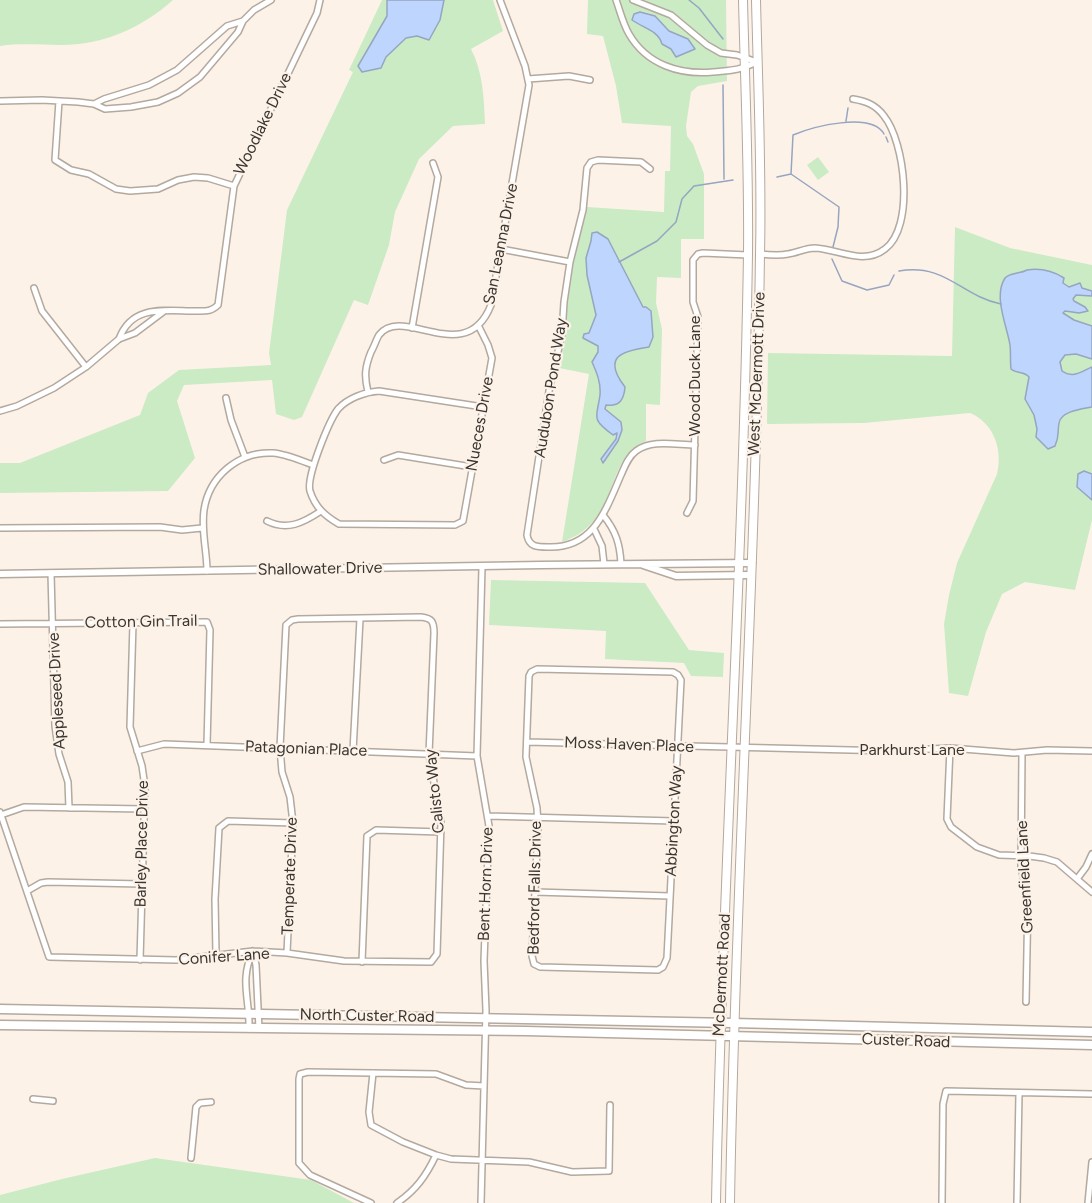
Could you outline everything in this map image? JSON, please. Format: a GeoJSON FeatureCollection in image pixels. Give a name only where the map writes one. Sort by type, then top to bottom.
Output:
{"type":"FeatureCollection","features":[{"type":"Feature","properties":{"kind":"main road","name":"West McDermott Drive"},"geometry":{"type":"LineString","coordinates":[[732,747],[747,255],[743,0]]}},
{"type":"Feature","properties":{"kind":"main road","name":"West McDermott Drive"},"geometry":{"type":"LineString","coordinates":[[745,748],[760,255],[756,0]]}},
{"type":"Feature","properties":{"kind":"main road"},"geometry":{"type":"LineString","coordinates":[[747,255],[760,255]]}},
{"type":"Feature","properties":{"kind":"main road"},"geometry":{"type":"LineString","coordinates":[[737,629],[750,629]]}},
{"type":"Feature","properties":{"kind":"main road","name":"McDermott Road"},"geometry":{"type":"LineString","coordinates":[[716,1203],[719,1036],[732,747]]}},
{"type":"Feature","properties":{"kind":"main road","name":"McDermott Road"},"geometry":{"type":"LineString","coordinates":[[730,1203],[733,1023],[745,748]]}},
{"type":"Feature","properties":{"kind":"main road"},"geometry":{"type":"LineString","coordinates":[[727,870],[740,871]]}},
{"type":"Feature","properties":{"kind":"main road"},"geometry":{"type":"LineString","coordinates":[[3,1009],[3,1025]]}},
{"type":"Feature","properties":{"kind":"main road","name":"North Custer Road"},"geometry":{"type":"LineString","coordinates":[[3,1009],[1092,1032]]}},
{"type":"Feature","properties":{"kind":"main road"},"geometry":{"type":"LineString","coordinates":[[579,1020],[579,1032]]}},
{"type":"Feature","properties":{"kind":"main road","name":"North Custer Road"},"geometry":{"type":"LineString","coordinates":[[3,1025],[579,1032],[719,1036]]}},
{"type":"Feature","properties":{"kind":"main road","name":"Custer Road"},"geometry":{"type":"LineString","coordinates":[[719,1036],[1092,1045]]}},
{"type":"Feature","properties":{"kind":"main road"},"geometry":{"type":"LineString","coordinates":[[717,1154],[731,1155]]}},
{"type":"Feature","properties":{"kind":"street"},"geometry":{"type":"LineString","coordinates":[[94,104],[105,110],[131,107],[158,102],[178,93],[200,77],[254,10],[271,0]]}},
{"type":"Feature","properties":{"kind":"street","name":"Woodlake Drive"},"geometry":{"type":"LineString","coordinates":[[119,339],[127,323],[135,316],[148,312],[209,311],[218,305],[234,186],[317,13],[320,0]]}},
{"type":"Feature","properties":{"kind":"street","name":"San Leanna Drive"},"geometry":{"type":"LineString","coordinates":[[368,392],[364,377],[366,365],[379,336],[391,327],[447,334],[465,333],[478,327],[487,316],[501,249],[528,79],[501,0]]}},
{"type":"Feature","properties":{"kind":"street"},"geometry":{"type":"LineString","coordinates":[[616,0],[630,35],[646,53],[667,67],[696,74],[735,71],[757,62]]}},
{"type":"Feature","properties":{"kind":"street"},"geometry":{"type":"LineString","coordinates":[[633,0],[671,15],[707,45],[721,53],[757,62]]}},
{"type":"Feature","properties":{"kind":"street"},"geometry":{"type":"LineString","coordinates":[[0,101],[59,101],[94,104],[150,85],[177,69],[227,26],[243,21]]}},
{"type":"Feature","properties":{"kind":"street"},"geometry":{"type":"LineString","coordinates":[[528,79],[569,76],[590,80]]}},
{"type":"Feature","properties":{"kind":"street"},"geometry":{"type":"LineString","coordinates":[[760,255],[787,255],[813,248],[837,254],[867,256],[885,249],[893,241],[901,216],[902,158],[883,114],[866,101],[853,99]]}},
{"type":"Feature","properties":{"kind":"street"},"geometry":{"type":"LineString","coordinates":[[59,101],[55,160],[71,170],[89,174],[116,189],[130,191],[158,189],[178,180],[194,177],[208,178],[234,186]]}},
{"type":"Feature","properties":{"kind":"street","name":"Audubon Pond Way"},"geometry":{"type":"LineString","coordinates":[[594,529],[578,541],[557,548],[536,547],[530,543],[527,535],[547,402],[562,334],[570,262],[583,210],[587,168],[591,162],[598,160],[641,162],[650,169]]}},
{"type":"Feature","properties":{"kind":"street"},"geometry":{"type":"LineString","coordinates":[[412,328],[438,177],[433,163]]}},
{"type":"Feature","properties":{"kind":"street"},"geometry":{"type":"LineString","coordinates":[[501,249],[570,262]]}},
{"type":"Feature","properties":{"kind":"street","name":"Wood Duck Lane"},"geometry":{"type":"LineString","coordinates":[[687,513],[693,501],[695,445],[698,317],[693,302],[693,260],[698,254],[703,253],[747,255]]}},
{"type":"Feature","properties":{"kind":"street"},"geometry":{"type":"LineString","coordinates":[[34,288],[42,311],[86,367]]}},
{"type":"Feature","properties":{"kind":"street","name":"Woodlake Drive"},"geometry":{"type":"LineString","coordinates":[[0,411],[17,406],[54,388],[86,367],[119,339],[135,333],[163,312]]}},
{"type":"Feature","properties":{"kind":"street","name":"Nueces Drive"},"geometry":{"type":"LineString","coordinates":[[321,511],[339,524],[354,526],[455,525],[461,523],[492,358],[478,327]]}},
{"type":"Feature","properties":{"kind":"street"},"geometry":{"type":"LineString","coordinates":[[267,521],[278,526],[290,526],[304,522],[321,511],[315,505],[309,489],[313,465],[338,410],[349,400],[368,392],[379,391],[483,408]]}},
{"type":"Feature","properties":{"kind":"street"},"geometry":{"type":"LineString","coordinates":[[226,398],[231,420],[245,457]]}},
{"type":"Feature","properties":{"kind":"street"},"geometry":{"type":"LineString","coordinates":[[604,564],[602,546],[594,529],[603,515],[629,456],[653,444],[695,445]]}},
{"type":"Feature","properties":{"kind":"street"},"geometry":{"type":"LineString","coordinates":[[207,571],[202,528],[204,509],[210,491],[221,474],[238,459],[258,453],[274,453],[313,465]]}},
{"type":"Feature","properties":{"kind":"street"},"geometry":{"type":"LineString","coordinates":[[384,460],[398,455],[472,467]]}},
{"type":"Feature","properties":{"kind":"street"},"geometry":{"type":"LineString","coordinates":[[603,515],[616,533],[621,564]]}},
{"type":"Feature","properties":{"kind":"street"},"geometry":{"type":"LineString","coordinates":[[0,528],[160,527],[182,530],[202,528]]}},
{"type":"Feature","properties":{"kind":"street"},"geometry":{"type":"LineString","coordinates":[[682,576],[687,567],[694,563]]}},
{"type":"Feature","properties":{"kind":"street","name":"Shallowater Drive"},"geometry":{"type":"LineString","coordinates":[[0,574],[752,563]]}},
{"type":"Feature","properties":{"kind":"street","name":"Shallowater Drive"},"geometry":{"type":"LineString","coordinates":[[639,564],[664,573],[682,576],[751,575]]}},
{"type":"Feature","properties":{"kind":"street","name":"Bent Horn Drive"},"geometry":{"type":"LineString","coordinates":[[481,1203],[488,816],[477,756],[482,567]]}},
{"type":"Feature","properties":{"kind":"street","name":"Appleseed Drive"},"geometry":{"type":"LineString","coordinates":[[51,573],[57,740],[68,782],[69,808]]}},
{"type":"Feature","properties":{"kind":"street","name":"Calisto Way"},"geometry":{"type":"LineString","coordinates":[[360,619],[421,617],[432,621],[434,633],[429,754],[441,832],[437,954],[434,960]]}},
{"type":"Feature","properties":{"kind":"street","name":"Temperate Drive"},"geometry":{"type":"LineString","coordinates":[[287,953],[293,823],[290,797],[282,772],[280,748],[285,633],[289,622],[298,619],[360,619]]}},
{"type":"Feature","properties":{"kind":"street"},"geometry":{"type":"LineString","coordinates":[[353,751],[360,619]]}},
{"type":"Feature","properties":{"kind":"street","name":"Cotton Gin Trail"},"geometry":{"type":"LineString","coordinates":[[0,624],[205,621],[210,630],[207,746]]}},
{"type":"Feature","properties":{"kind":"street","name":"Barley Place Drive"},"geometry":{"type":"LineString","coordinates":[[133,623],[130,727],[142,766],[145,787],[140,960]]}},
{"type":"Feature","properties":{"kind":"street","name":"Bedford Falls Drive"},"geometry":{"type":"LineString","coordinates":[[663,967],[653,970],[540,967],[534,964],[532,957],[537,818],[535,796],[527,767],[529,676],[533,670],[673,672],[678,675]]}},
{"type":"Feature","properties":{"kind":"street","name":"Abbington Way"},"geometry":{"type":"LineString","coordinates":[[663,967],[667,958],[678,747],[681,680],[678,675]]}},
{"type":"Feature","properties":{"kind":"street","name":"Moss Haven Place"},"geometry":{"type":"LineString","coordinates":[[527,742],[732,747]]}},
{"type":"Feature","properties":{"kind":"street","name":"Patagonian Place"},"geometry":{"type":"LineString","coordinates":[[137,751],[164,744],[477,756]]}},
{"type":"Feature","properties":{"kind":"street","name":"Parkhurst Lane"},"geometry":{"type":"LineString","coordinates":[[732,747],[891,751],[950,748],[1022,753],[1050,750],[1092,751]]}},
{"type":"Feature","properties":{"kind":"street"},"geometry":{"type":"LineString","coordinates":[[950,748],[948,823],[970,842],[987,852],[1044,858],[1057,862],[1092,892]]}},
{"type":"Feature","properties":{"kind":"street","name":"Greenfield Lane"},"geometry":{"type":"LineString","coordinates":[[1022,753],[1021,867],[1028,897],[1026,1002]]}},
{"type":"Feature","properties":{"kind":"street"},"geometry":{"type":"LineString","coordinates":[[142,884],[48,882],[41,883],[27,891],[1,814],[24,807],[144,810]]}},
{"type":"Feature","properties":{"kind":"street"},"geometry":{"type":"LineString","coordinates":[[488,816],[674,821]]}},
{"type":"Feature","properties":{"kind":"street"},"geometry":{"type":"LineString","coordinates":[[216,954],[215,899],[218,831],[221,825],[228,821],[293,823]]}},
{"type":"Feature","properties":{"kind":"street"},"geometry":{"type":"LineString","coordinates":[[362,962],[366,840],[369,833],[376,830],[441,832]]}},
{"type":"Feature","properties":{"kind":"street"},"geometry":{"type":"LineString","coordinates":[[1077,879],[1092,854]]}},
{"type":"Feature","properties":{"kind":"street","name":"Conifer Lane"},"geometry":{"type":"LineString","coordinates":[[27,891],[49,957],[177,960],[253,951],[362,962],[427,963],[434,960]]}},
{"type":"Feature","properties":{"kind":"street"},"geometry":{"type":"LineString","coordinates":[[535,892],[670,896]]}},
{"type":"Feature","properties":{"kind":"street"},"geometry":{"type":"LineString","coordinates":[[253,951],[246,965],[245,975],[254,1014],[254,1029]]}},
{"type":"Feature","properties":{"kind":"street"},"geometry":{"type":"LineString","coordinates":[[253,951],[256,965],[254,1029]]}},
{"type":"Feature","properties":{"kind":"street"},"geometry":{"type":"LineString","coordinates":[[371,1203],[310,1176],[299,1163],[300,1074],[373,1072],[436,1074],[466,1085],[484,1086]]}},
{"type":"Feature","properties":{"kind":"street"},"geometry":{"type":"LineString","coordinates":[[373,1072],[369,1112],[371,1125],[397,1139],[451,1159],[529,1162],[572,1172],[609,1171],[610,1105]]}},
{"type":"Feature","properties":{"kind":"street"},"geometry":{"type":"LineString","coordinates":[[942,1203],[943,1104],[946,1091],[1092,1094]]}},
{"type":"Feature","properties":{"kind":"street"},"geometry":{"type":"LineString","coordinates":[[1017,1203],[1019,1093]]}},
{"type":"Feature","properties":{"kind":"street"},"geometry":{"type":"LineString","coordinates":[[33,1099],[53,1101]]}},
{"type":"Feature","properties":{"kind":"street"},"geometry":{"type":"LineString","coordinates":[[191,1158],[196,1107],[200,1103],[211,1102]]}},
{"type":"Feature","properties":{"kind":"street"},"geometry":{"type":"LineString","coordinates":[[397,1203],[417,1187],[427,1174],[436,1155]]}},
{"type":"Feature","properties":{"kind":"street"},"geometry":{"type":"LineString","coordinates":[[1088,1203],[1092,1162]]}},
{"type":"Feature","properties":{"kind":"green space"},"geometry":{"type":"Polygon","coordinates":[[[0,0],[173,0],[135,27],[92,42],[0,46],[0,0]]]}},
{"type":"Feature","properties":{"kind":"green space"},"geometry":{"type":"Polygon","coordinates":[[[382,0],[493,0],[503,31],[471,49],[480,76],[485,124],[453,126],[419,159],[395,212],[389,245],[368,305],[354,300],[302,417],[294,420],[276,414],[272,380],[184,385],[177,401],[195,458],[168,491],[0,493],[0,463],[20,463],[140,415],[148,393],[179,370],[271,365],[269,353],[287,210],[353,72],[349,70],[382,0]]]}},
{"type":"Feature","properties":{"kind":"green space"},"geometry":{"type":"Polygon","coordinates":[[[588,0],[726,0],[727,81],[698,86],[691,92],[686,126],[687,136],[693,144],[704,174],[704,239],[681,239],[681,278],[657,277],[656,303],[662,329],[660,405],[646,404],[646,441],[632,450],[622,462],[604,506],[595,520],[581,532],[562,542],[589,374],[559,368],[567,331],[567,304],[578,238],[587,207],[664,212],[665,171],[670,171],[671,126],[622,123],[616,86],[603,36],[587,34],[588,0]]]}},
{"type":"Feature","properties":{"kind":"green space"},"geometry":{"type":"Polygon","coordinates":[[[818,157],[829,172],[818,180],[807,165],[818,157]]]}},
{"type":"Feature","properties":{"kind":"green space"},"geometry":{"type":"Polygon","coordinates":[[[955,227],[1010,248],[1092,265],[1092,520],[1075,590],[1025,582],[1002,594],[986,632],[968,696],[949,693],[944,624],[957,563],[997,474],[999,456],[991,430],[970,413],[864,423],[767,424],[768,353],[952,356],[955,227]]]}},
{"type":"Feature","properties":{"kind":"green space"},"geometry":{"type":"Polygon","coordinates":[[[491,580],[645,583],[689,650],[724,653],[723,677],[691,676],[684,663],[605,659],[606,631],[489,625],[491,580]]]}},
{"type":"Feature","properties":{"kind":"green space"},"geometry":{"type":"Polygon","coordinates":[[[155,1158],[311,1180],[354,1203],[0,1203],[0,1195],[155,1158]]]}},
{"type":"Feature","properties":{"kind":"water"},"geometry":{"type":"Polygon","coordinates":[[[387,0],[444,0],[440,20],[429,40],[417,36],[406,38],[386,57],[381,68],[362,72],[358,66],[387,16],[387,0]]]}},
{"type":"Feature","properties":{"kind":"water"},"geometry":{"type":"Polygon","coordinates":[[[640,12],[655,16],[669,31],[688,39],[695,49],[676,57],[671,49],[662,44],[654,32],[632,20],[634,14],[640,12]]]}},
{"type":"Feature","properties":{"kind":"water"},"geometry":{"type":"Polygon","coordinates":[[[597,232],[608,239],[643,307],[651,311],[653,337],[649,347],[623,354],[615,362],[618,377],[625,387],[620,401],[615,405],[606,405],[605,409],[621,422],[622,430],[618,441],[603,463],[601,459],[616,439],[617,433],[613,435],[598,421],[600,386],[592,362],[598,352],[598,346],[583,338],[584,334],[589,333],[596,315],[587,275],[586,258],[592,233],[597,232]]]}},
{"type":"Feature","properties":{"kind":"water"},"geometry":{"type":"Polygon","coordinates":[[[1037,269],[1051,272],[1064,278],[1063,283],[1069,287],[1080,283],[1082,288],[1092,291],[1092,296],[1076,295],[1073,299],[1088,311],[1079,313],[1065,311],[1063,313],[1074,320],[1092,326],[1092,359],[1076,354],[1065,355],[1060,362],[1062,371],[1070,374],[1077,374],[1092,367],[1092,407],[1072,411],[1064,416],[1059,423],[1055,446],[1048,449],[1036,437],[1034,415],[1025,399],[1029,377],[1011,369],[1010,345],[1002,311],[1000,293],[1005,278],[1037,269]]]}},
{"type":"Feature","properties":{"kind":"water"},"geometry":{"type":"Polygon","coordinates":[[[1084,471],[1092,474],[1092,500],[1077,487],[1078,474],[1084,471]]]}},
{"type":"Feature","properties":{"kind":"waterway"},"geometry":{"type":"LineString","coordinates":[[689,0],[699,8],[723,39]]}},
{"type":"Feature","properties":{"kind":"waterway"},"geometry":{"type":"LineString","coordinates":[[723,85],[724,179]]}},
{"type":"Feature","properties":{"kind":"waterway"},"geometry":{"type":"LineString","coordinates":[[846,121],[848,108]]}},
{"type":"Feature","properties":{"kind":"waterway"},"geometry":{"type":"LineString","coordinates":[[791,174],[793,135],[827,125],[855,122],[877,127],[884,134]]}},
{"type":"Feature","properties":{"kind":"waterway"},"geometry":{"type":"LineString","coordinates":[[886,137],[888,142]]}},
{"type":"Feature","properties":{"kind":"waterway"},"geometry":{"type":"LineString","coordinates":[[777,177],[791,174],[839,207],[838,227],[833,247]]}},
{"type":"Feature","properties":{"kind":"waterway"},"geometry":{"type":"LineString","coordinates":[[619,262],[657,241],[676,222],[682,199],[694,186],[733,180]]}},
{"type":"Feature","properties":{"kind":"waterway"},"geometry":{"type":"LineString","coordinates":[[832,259],[842,281],[867,290],[889,285],[894,275]]}},
{"type":"Feature","properties":{"kind":"waterway"},"geometry":{"type":"LineString","coordinates":[[899,271],[929,272],[987,300],[1001,304]]}}]}
